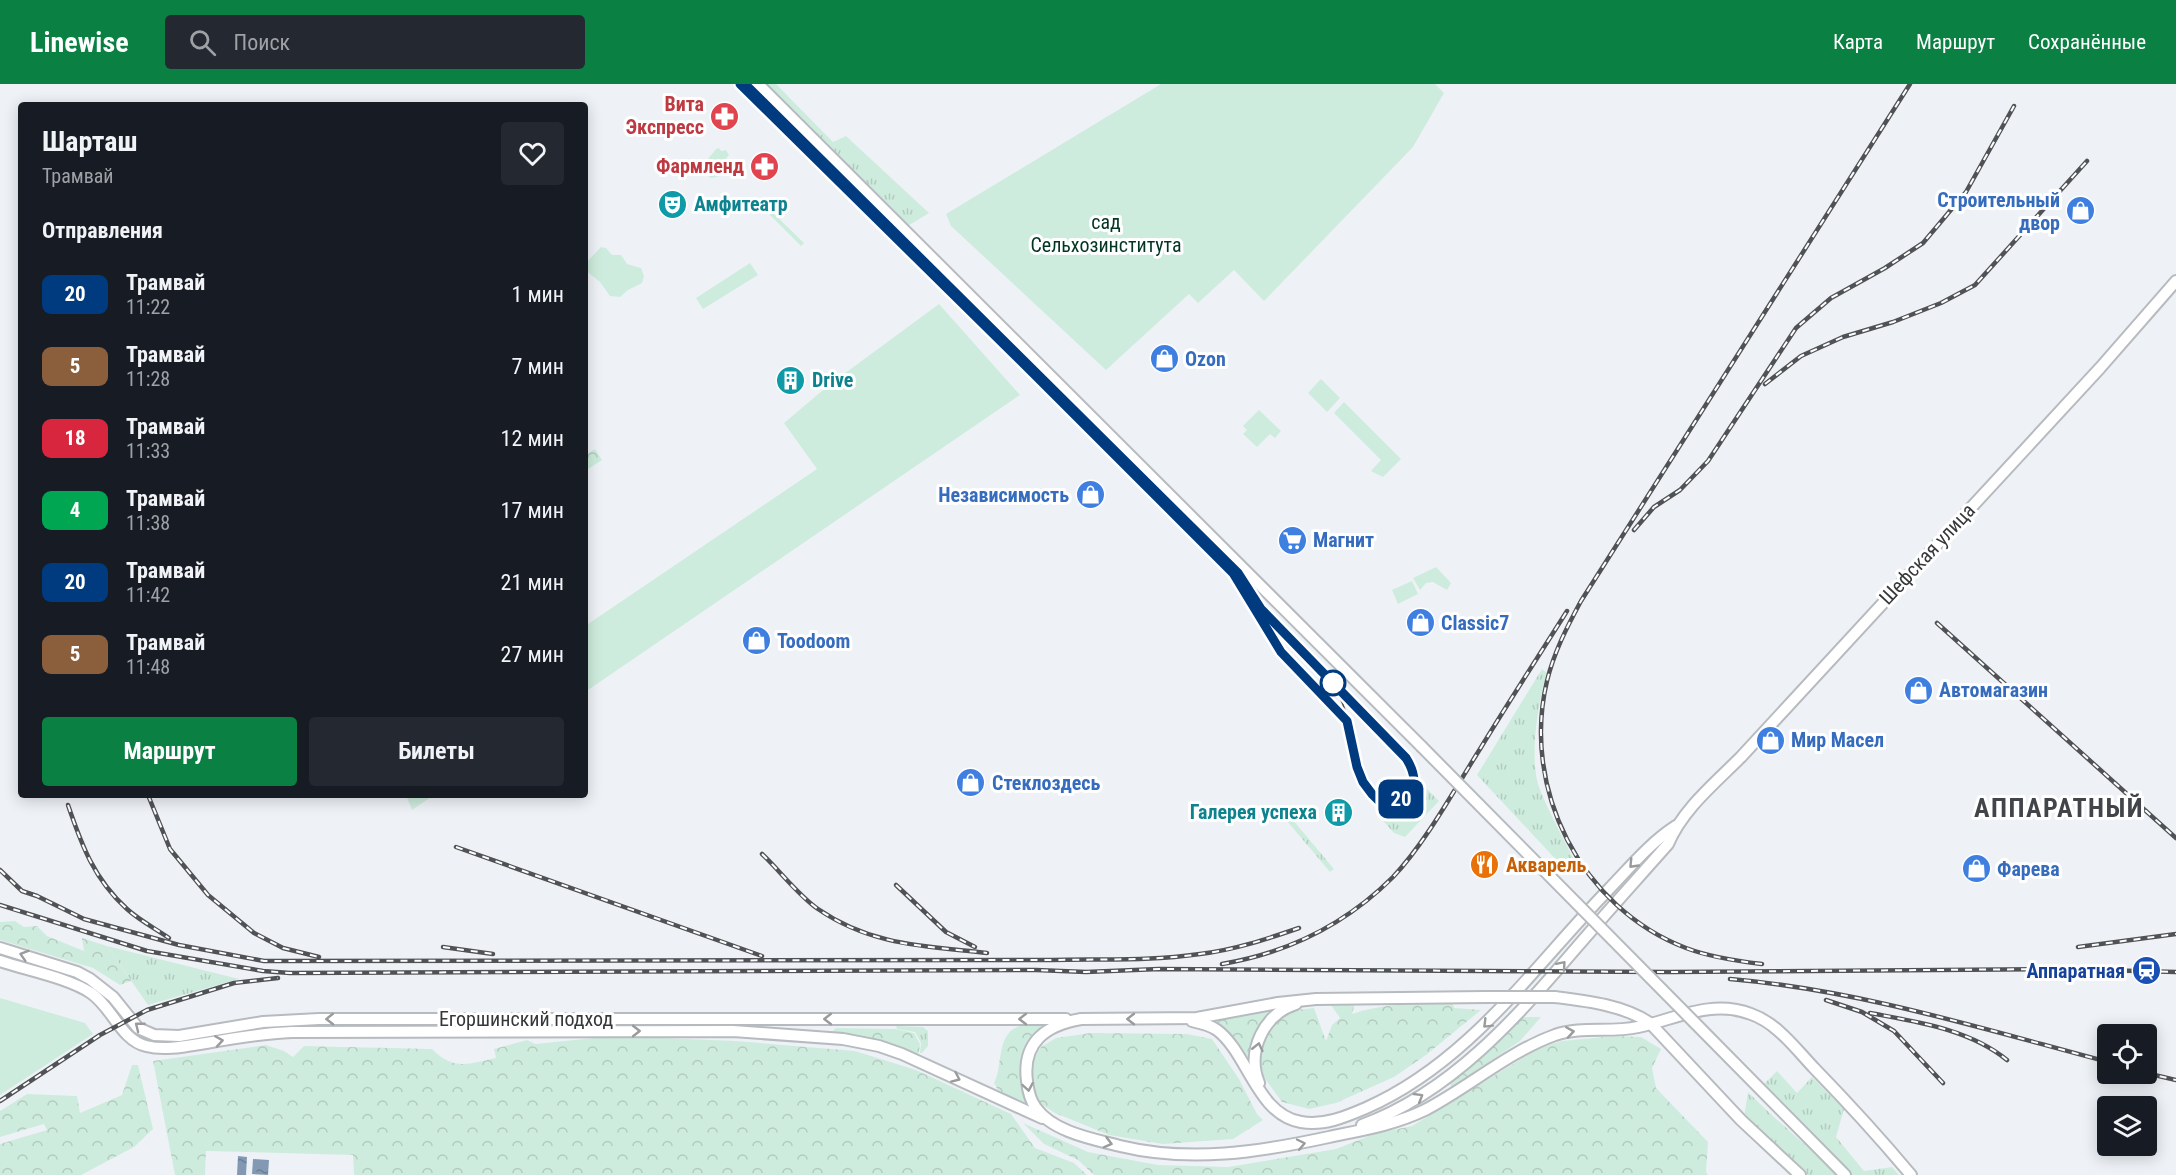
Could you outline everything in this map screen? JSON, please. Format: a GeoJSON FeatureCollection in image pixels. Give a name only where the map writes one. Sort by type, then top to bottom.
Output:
{"type":"FeatureCollection","features":[{"type":"Feature","properties":{"kind":"main road"},"geometry":{"type":"LineString","coordinates":[[758,84],[1336,661],[1845,1175]]}},
{"type":"Feature","properties":{"kind":"main road","name":"Шефская улица"},"geometry":{"type":"LineString","coordinates":[[1676,825],[2100,368],[2176,281]]}},
{"type":"Feature","properties":{"kind":"main road"},"geometry":{"type":"LineString","coordinates":[[1181,1020],[1201,1023],[1220,1032],[1269,1102],[1279,1112],[1296,1121],[1329,1122],[1378,1103],[1424,1075],[1488,1023],[1583,916],[1660,836],[1676,825]]}},
{"type":"Feature","properties":{"kind":"main road"},"geometry":{"type":"LineString","coordinates":[[1328,1137],[1390,1114],[1437,1086],[1476,1055],[1526,1006],[1668,844],[1676,825]]}},
{"type":"Feature","properties":{"kind":"main road","name":"Егоршинский подход"},"geometry":{"type":"LineString","coordinates":[[0,948],[77,972],[90,979],[114,997],[138,1028],[160,1036],[179,1036],[263,1022],[319,1019],[1181,1020]]}},
{"type":"Feature","properties":{"kind":"main road","name":"Егоршинский подход"},"geometry":{"type":"LineString","coordinates":[[0,961],[87,991],[100,1000],[131,1038],[151,1047],[176,1047],[292,1032],[733,1031],[802,1035],[860,1042],[902,1054],[1053,1123],[1091,1138],[1129,1148],[1191,1155],[1221,1155],[1328,1137]]}},
{"type":"Feature","properties":{"kind":"main road"},"geometry":{"type":"LineString","coordinates":[[1181,1020],[1288,1001],[1316,999],[1555,997],[1607,1006],[1638,1016],[1650,1023],[1741,1120],[1800,1175]]}},
{"type":"Feature","properties":{"kind":"main road"},"geometry":{"type":"LineString","coordinates":[[1269,1102],[1256,1073],[1256,1050],[1261,1034],[1280,1012],[1291,1005],[1316,999]]}},
{"type":"Feature","properties":{"kind":"main road"},"geometry":{"type":"LineString","coordinates":[[1328,1137],[1382,1126],[1424,1110],[1522,1051],[1555,1035],[1638,1027],[1706,1009],[1740,1011],[1764,1020],[1786,1038],[1850,1105],[1911,1175]]}},
{"type":"Feature","properties":{"kind":"main road"},"geometry":{"type":"LineString","coordinates":[[1053,1123],[1036,1109],[1030,1097],[1026,1072],[1029,1055],[1036,1041],[1047,1030],[1058,1024],[1081,1019]]}},
{"type":"Feature","properties":{"kind":"green space"},"geometry":{"type":"Polygon","coordinates":[[[763,84],[776,84],[833,142],[846,136],[929,213],[906,227],[763,84]]]}},
{"type":"Feature","properties":{"kind":"green space","name":"сад Сельхозинститута"},"geometry":{"type":"Polygon","coordinates":[[[1161,84],[1435,84],[1444,93],[1413,147],[1264,301],[1234,270],[1198,303],[1189,294],[1106,370],[951,226],[946,214],[1161,84]]]}},
{"type":"Feature","properties":{"kind":"green space"},"geometry":{"type":"Polygon","coordinates":[[[719,148],[721,151],[726,150],[729,155],[724,161],[720,176],[711,178],[705,174],[703,165],[719,148]]]}},
{"type":"Feature","properties":{"kind":"green space"},"geometry":{"type":"Polygon","coordinates":[[[772,212],[804,243],[801,246],[770,215],[772,212]]]}},
{"type":"Feature","properties":{"kind":"green space"},"geometry":{"type":"Polygon","coordinates":[[[601,247],[606,248],[612,255],[621,255],[627,264],[641,268],[644,276],[642,283],[620,297],[610,296],[600,282],[588,272],[588,261],[601,247]]]}},
{"type":"Feature","properties":{"kind":"green space"},"geometry":{"type":"Polygon","coordinates":[[[750,263],[758,275],[703,309],[696,298],[750,263]]]}},
{"type":"Feature","properties":{"kind":"green space"},"geometry":{"type":"Polygon","coordinates":[[[939,304],[1020,395],[588,690],[588,624],[817,469],[784,423],[829,385],[939,304]]]}},
{"type":"Feature","properties":{"kind":"green space"},"geometry":{"type":"Polygon","coordinates":[[[1321,379],[1340,398],[1327,412],[1308,393],[1321,379]]]}},
{"type":"Feature","properties":{"kind":"green space"},"geometry":{"type":"Polygon","coordinates":[[[1344,402],[1401,459],[1383,477],[1371,471],[1381,460],[1334,413],[1344,402]]]}},
{"type":"Feature","properties":{"kind":"green space"},"geometry":{"type":"Polygon","coordinates":[[[1259,410],[1281,431],[1275,438],[1270,434],[1257,447],[1243,434],[1247,430],[1243,426],[1259,410]]]}},
{"type":"Feature","properties":{"kind":"green space"},"geometry":{"type":"Polygon","coordinates":[[[595,449],[602,460],[588,469],[588,453],[595,449]]]}},
{"type":"Feature","properties":{"kind":"green space"},"geometry":{"type":"Polygon","coordinates":[[[1436,567],[1451,583],[1447,590],[1433,582],[1426,583],[1420,590],[1413,578],[1436,567]]]}},
{"type":"Feature","properties":{"kind":"green space"},"geometry":{"type":"Polygon","coordinates":[[[1412,581],[1418,594],[1398,604],[1392,590],[1412,581]]]}},
{"type":"Feature","properties":{"kind":"green space"},"geometry":{"type":"Polygon","coordinates":[[[1542,669],[1547,673],[1536,730],[1536,775],[1547,806],[1575,862],[1562,866],[1477,775],[1542,669]]]}},
{"type":"Feature","properties":{"kind":"green space"},"geometry":{"type":"Polygon","coordinates":[[[1419,781],[1439,801],[1405,837],[1394,833],[1376,813],[1409,802],[1419,781]]]}},
{"type":"Feature","properties":{"kind":"green space"},"geometry":{"type":"Polygon","coordinates":[[[407,798],[430,798],[412,810],[407,798]]]}},
{"type":"Feature","properties":{"kind":"green space"},"geometry":{"type":"Polygon","coordinates":[[[1288,818],[1292,819],[1334,869],[1330,872],[1287,821],[1288,818]]]}},
{"type":"Feature","properties":{"kind":"green space"},"geometry":{"type":"Polygon","coordinates":[[[15,921],[24,927],[37,926],[47,936],[84,951],[82,938],[107,946],[131,981],[120,985],[93,968],[0,940],[0,922],[15,921]]]}},
{"type":"Feature","properties":{"kind":"green space"},"geometry":{"type":"Polygon","coordinates":[[[107,946],[239,979],[148,1005],[107,946]]]}},
{"type":"Feature","properties":{"kind":"green space"},"geometry":{"type":"Polygon","coordinates":[[[0,998],[85,1023],[93,1034],[0,1095],[0,998]]]}},
{"type":"Feature","properties":{"kind":"green space"},"geometry":{"type":"Polygon","coordinates":[[[1304,1002],[1264,1027],[1256,1073],[1227,1040],[1197,1018],[1304,1002]]]}},
{"type":"Feature","properties":{"kind":"green space"},"geometry":{"type":"Polygon","coordinates":[[[1355,1003],[1352,1014],[1389,1006],[1414,1004],[1453,1004],[1454,1008],[1481,1010],[1426,1055],[1394,1077],[1336,1103],[1309,1109],[1282,1102],[1263,1076],[1260,1057],[1264,1035],[1275,1021],[1297,1010],[1314,1008],[1326,1041],[1332,1025],[1340,1018],[1331,1005],[1355,1003]]]}},
{"type":"Feature","properties":{"kind":"green space"},"geometry":{"type":"Polygon","coordinates":[[[1519,1017],[1541,1017],[1520,1041],[1452,1087],[1447,1080],[1519,1017]]]}},
{"type":"Feature","properties":{"kind":"green space"},"geometry":{"type":"Polygon","coordinates":[[[1046,1025],[1031,1042],[1029,1105],[998,1090],[994,1083],[1003,1044],[1010,1031],[1020,1026],[1046,1025]]]}},
{"type":"Feature","properties":{"kind":"green space"},"geometry":{"type":"Polygon","coordinates":[[[896,1026],[923,1027],[928,1031],[928,1046],[920,1053],[921,1043],[915,1032],[897,1029],[896,1026]]]}},
{"type":"Feature","properties":{"kind":"green space"},"geometry":{"type":"Polygon","coordinates":[[[836,1028],[895,1029],[914,1033],[920,1044],[919,1053],[916,1055],[888,1046],[836,1035],[832,1032],[836,1028]]]}},
{"type":"Feature","properties":{"kind":"green space"},"geometry":{"type":"Polygon","coordinates":[[[1091,1033],[1187,1034],[1212,1039],[1239,1079],[1257,1114],[1263,1120],[1233,1139],[1163,1144],[1109,1135],[1055,1113],[1041,1104],[1032,1088],[1031,1064],[1041,1047],[1056,1038],[1091,1033]]]}},
{"type":"Feature","properties":{"kind":"green space"},"geometry":{"type":"Polygon","coordinates":[[[614,1036],[736,1041],[855,1051],[916,1070],[1011,1114],[1035,1148],[1074,1163],[1087,1175],[354,1175],[353,1155],[206,1151],[205,1175],[175,1175],[153,1061],[266,1045],[284,1051],[293,1057],[304,1046],[432,1049],[447,1061],[462,1064],[496,1058],[494,1049],[527,1040],[535,1044],[614,1036]]]}},
{"type":"Feature","properties":{"kind":"green space"},"geometry":{"type":"Polygon","coordinates":[[[1614,1036],[1641,1037],[1661,1049],[1652,1068],[1656,1088],[1708,1142],[1706,1172],[1708,1175],[1094,1175],[1078,1160],[1044,1144],[1023,1123],[1088,1152],[1158,1165],[1228,1167],[1336,1149],[1374,1134],[1412,1126],[1539,1048],[1562,1041],[1614,1036]]]}},
{"type":"Feature","properties":{"kind":"green space"},"geometry":{"type":"Polygon","coordinates":[[[132,1065],[138,1065],[153,1129],[134,1147],[81,1175],[0,1175],[0,1144],[47,1130],[44,1124],[0,1137],[0,1111],[27,1094],[77,1096],[80,1113],[122,1095],[132,1065]]]}},
{"type":"Feature","properties":{"kind":"green space"},"geometry":{"type":"Polygon","coordinates":[[[1777,1071],[1797,1093],[1812,1077],[1844,1109],[1836,1137],[1864,1171],[1892,1167],[1899,1175],[1846,1175],[1762,1086],[1777,1071]]]}},
{"type":"Feature","properties":{"kind":"green space"},"geometry":{"type":"Polygon","coordinates":[[[1748,1092],[1836,1175],[1808,1175],[1775,1147],[1744,1117],[1748,1092]]]}},
{"type":"Feature","properties":{"kind":"water"},"geometry":{"type":"Polygon","coordinates":[[[238,1156],[247,1157],[246,1175],[237,1175],[238,1156]]]}},
{"type":"Feature","properties":{"kind":"water"},"geometry":{"type":"Polygon","coordinates":[[[253,1159],[269,1160],[268,1175],[252,1174],[253,1159]]]}},
{"type":"Feature","properties":{"kind":"tram line","name":"20"},"geometry":{"type":"LineString","coordinates":[[740,84],[1233,573],[1281,652],[1347,721],[1357,767],[1363,782],[1372,794],[1387,804],[1406,795],[1413,786],[1414,777],[1406,758],[1261,609],[1238,573],[745,84]]}},
{"type":"Feature","properties":{"kind":"tram line"},"geometry":{"type":"LineString","coordinates":[[745,84],[1238,573],[1261,609],[1406,758],[1411,767],[1413,781],[1412,787],[1403,797],[1387,804],[1364,784],[1358,770],[1348,723],[1338,694],[1257,611]]}},
{"type":"Feature","properties":{"kind":"tram line"},"geometry":{"type":"LineString","coordinates":[[1268,631],[1281,652],[1347,721]]}},
{"type":"Feature","properties":{"kind":"railway"},"geometry":{"type":"LineString","coordinates":[[1762,964],[1695,951],[1649,929],[1616,905],[1589,874],[1567,840],[1552,802],[1543,763],[1541,722],[1547,681],[1557,650],[1581,601],[1910,84]]}},
{"type":"Feature","properties":{"kind":"railway"},"geometry":{"type":"LineString","coordinates":[[1634,530],[1654,507],[1680,490],[1708,461],[1796,328],[1831,298],[1885,268],[1923,243],[1966,192],[2014,106]]}},
{"type":"Feature","properties":{"kind":"railway"},"geometry":{"type":"LineString","coordinates":[[1765,384],[1801,356],[1843,337],[1893,322],[1941,303],[1975,285],[2087,161]]}},
{"type":"Feature","properties":{"kind":"railway"},"geometry":{"type":"LineString","coordinates":[[1222,964],[1270,952],[1314,934],[1356,909],[1393,877],[1417,848],[1439,815],[1567,611]]}},
{"type":"Feature","properties":{"kind":"railway"},"geometry":{"type":"LineString","coordinates":[[1937,623],[2176,838]]}},
{"type":"Feature","properties":{"kind":"railway"},"geometry":{"type":"LineString","coordinates":[[149,798],[170,849],[208,895],[254,933],[283,948],[319,957]]}},
{"type":"Feature","properties":{"kind":"railway"},"geometry":{"type":"LineString","coordinates":[[68,805],[90,861],[106,886],[132,913],[169,938]]}},
{"type":"Feature","properties":{"kind":"railway"},"geometry":{"type":"LineString","coordinates":[[456,847],[762,956]]}},
{"type":"Feature","properties":{"kind":"railway"},"geometry":{"type":"LineString","coordinates":[[762,854],[811,904],[838,921],[858,930],[921,946],[987,953]]}},
{"type":"Feature","properties":{"kind":"railway"},"geometry":{"type":"LineString","coordinates":[[0,870],[22,891],[84,919],[179,945],[264,961],[1145,959],[1225,950],[1299,928]]}},
{"type":"Feature","properties":{"kind":"railway"},"geometry":{"type":"LineString","coordinates":[[896,885],[946,932],[975,947]]}},
{"type":"Feature","properties":{"kind":"railway"},"geometry":{"type":"LineString","coordinates":[[0,905],[147,951],[263,971],[290,973],[1036,970],[1086,972],[1159,969],[1670,972],[2060,969],[2176,972]]}},
{"type":"Feature","properties":{"kind":"railway"},"geometry":{"type":"LineString","coordinates":[[2078,947],[2176,934]]}},
{"type":"Feature","properties":{"kind":"railway"},"geometry":{"type":"LineString","coordinates":[[443,947],[493,954]]}},
{"type":"Feature","properties":{"kind":"railway"},"geometry":{"type":"LineString","coordinates":[[0,1101],[100,1035],[147,1010],[234,983],[278,978]]}},
{"type":"Feature","properties":{"kind":"railway"},"geometry":{"type":"LineString","coordinates":[[1730,979],[1778,984],[1873,1001],[2097,1059]]}},
{"type":"Feature","properties":{"kind":"railway"},"geometry":{"type":"LineString","coordinates":[[1826,1000],[1862,1012],[1894,1031],[1943,1083]]}},
{"type":"Feature","properties":{"kind":"railway"},"geometry":{"type":"LineString","coordinates":[[1870,1013],[1942,1028],[1976,1041],[2007,1060]]}},
{"type":"Feature","properties":{"kind":"railway"},"geometry":{"type":"LineString","coordinates":[[2157,1076],[2176,1080]]}},
{"type":"Feature","properties":{"kind":"place","name":"Вита Экспресс"},"geometry":{"type":"Point","coordinates":[725,116]}},
{"type":"Feature","properties":{"kind":"place","name":"Фармленд"},"geometry":{"type":"Point","coordinates":[765,166]}},
{"type":"Feature","properties":{"kind":"place","name":"Амфитеатр"},"geometry":{"type":"Point","coordinates":[673,204]}},
{"type":"Feature","properties":{"kind":"place","name":"Строительный двор"},"geometry":{"type":"Point","coordinates":[2081,211]}},
{"type":"Feature","properties":{"kind":"place","name":"Ozon"},"geometry":{"type":"Point","coordinates":[1164,359]}},
{"type":"Feature","properties":{"kind":"place","name":"Drive"},"geometry":{"type":"Point","coordinates":[791,380]}},
{"type":"Feature","properties":{"kind":"place","name":"Независимость"},"geometry":{"type":"Point","coordinates":[1090,495]}},
{"type":"Feature","properties":{"kind":"place","name":"Магнит"},"geometry":{"type":"Point","coordinates":[1292,540]}},
{"type":"Feature","properties":{"kind":"place","name":"Classic7"},"geometry":{"type":"Point","coordinates":[1420,623]}},
{"type":"Feature","properties":{"kind":"place","name":"Toodoom"},"geometry":{"type":"Point","coordinates":[756,641]}},
{"type":"Feature","properties":{"kind":"place","name":"Автомагазин"},"geometry":{"type":"Point","coordinates":[1918,690]}},
{"type":"Feature","properties":{"kind":"place","name":"Мир Масел"},"geometry":{"type":"Point","coordinates":[1770,740]}},
{"type":"Feature","properties":{"kind":"place","name":"Стеклоздесь"},"geometry":{"type":"Point","coordinates":[971,783]}},
{"type":"Feature","properties":{"kind":"place","name":"Галерея успеха"},"geometry":{"type":"Point","coordinates":[1338,812]}},
{"type":"Feature","properties":{"kind":"place","name":"Акварель"},"geometry":{"type":"Point","coordinates":[1485,865]}},
{"type":"Feature","properties":{"kind":"place","name":"Фарева"},"geometry":{"type":"Point","coordinates":[1976,869]}},
{"type":"Feature","properties":{"kind":"place","name":"Аппаратная"},"geometry":{"type":"Point","coordinates":[2146,971]}},
{"type":"Feature","properties":{"kind":"district","name":"АППАРАТНЫЙ"},"geometry":{"type":"Point","coordinates":[2059,808]}}]}
